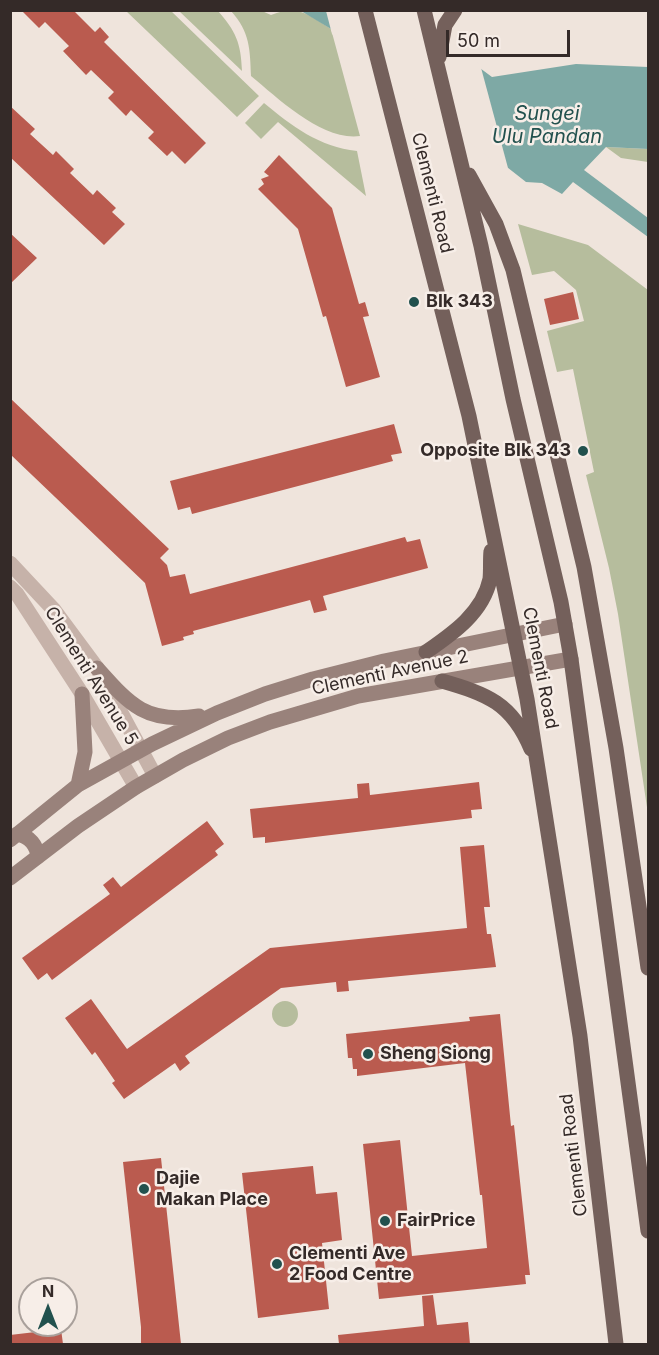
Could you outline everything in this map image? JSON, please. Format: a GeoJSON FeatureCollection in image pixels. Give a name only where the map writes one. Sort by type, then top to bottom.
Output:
{"type":"FeatureCollection","features":[{"type":"Feature","properties":{"kind":"main road","name":"Clementi Road"},"geometry":{"type":"LineString","coordinates":[[365,10],[469,416],[514,635],[538,766],[580,1036],[616,1344]]}},
{"type":"Feature","properties":{"kind":"main road","name":"Clementi Road"},"geometry":{"type":"LineString","coordinates":[[424,10],[565,624],[648,1231]]}},
{"type":"Feature","properties":{"kind":"main road"},"geometry":{"type":"LineString","coordinates":[[438,69],[445,25],[455,10]]}},
{"type":"Feature","properties":{"kind":"main road","name":"Clementi Road"},"geometry":{"type":"LineString","coordinates":[[459,157],[496,224],[513,270],[584,567],[616,748],[648,969]]}},
{"type":"Feature","properties":{"kind":"main road"},"geometry":{"type":"LineString","coordinates":[[426,652],[446,638],[475,612],[490,579],[492,527]]}},
{"type":"Feature","properties":{"kind":"main road","name":"Clementi Avenue 2"},"geometry":{"type":"LineString","coordinates":[[14,837],[78,785],[121,760],[217,713],[265,694],[313,679],[426,652],[565,624]]}},
{"type":"Feature","properties":{"kind":"main road","name":"Clementi Avenue 2"},"geometry":{"type":"LineString","coordinates":[[10,878],[78,826],[136,787],[228,738],[270,722],[358,696],[571,658]]}},
{"type":"Feature","properties":{"kind":"main road"},"geometry":{"type":"LineString","coordinates":[[97,668],[128,702],[158,717],[180,719],[217,713]]}},
{"type":"Feature","properties":{"kind":"main road"},"geometry":{"type":"LineString","coordinates":[[442,681],[477,691],[498,702],[526,737],[538,766]]}},
{"type":"Feature","properties":{"kind":"main road"},"geometry":{"type":"LineString","coordinates":[[78,785],[85,752],[82,694]]}},
{"type":"Feature","properties":{"kind":"main road"},"geometry":{"type":"LineString","coordinates":[[14,837],[23,835],[32,842],[38,858]]}},
{"type":"Feature","properties":{"kind":"street","name":"Clementi Avenue 5"},"geometry":{"type":"LineString","coordinates":[[10,563],[54,610],[97,668],[155,776]]}},
{"type":"Feature","properties":{"kind":"street","name":"Clementi Avenue 5"},"geometry":{"type":"LineString","coordinates":[[10,586],[82,694],[136,787]]}},
{"type":"Feature","properties":{"kind":"green space"},"geometry":{"type":"Polygon","coordinates":[[[217,10],[229,24],[236,38],[242,71],[179,11],[217,10]]]}},
{"type":"Feature","properties":{"kind":"green space"},"geometry":{"type":"Polygon","coordinates":[[[126,11],[171,11],[259,96],[237,117],[126,11]]]}},
{"type":"Feature","properties":{"kind":"green space"},"geometry":{"type":"Polygon","coordinates":[[[231,11],[262,11],[271,15],[296,11],[331,29],[360,136],[346,136],[316,125],[251,76],[248,41],[242,26],[231,11]]]}},
{"type":"Feature","properties":{"kind":"green space"},"geometry":{"type":"Polygon","coordinates":[[[264,103],[285,120],[318,140],[343,149],[357,151],[366,196],[278,122],[261,139],[245,123],[264,103]]]}},
{"type":"Feature","properties":{"kind":"green space"},"geometry":{"type":"Polygon","coordinates":[[[606,147],[648,149],[648,162],[621,158],[606,147]]]}},
{"type":"Feature","properties":{"kind":"green space"},"geometry":{"type":"Polygon","coordinates":[[[518,224],[588,245],[648,290],[648,814],[618,614],[586,475],[594,472],[573,369],[557,372],[547,331],[584,321],[576,290],[554,271],[532,275],[518,224]]]}},
{"type":"Feature","properties":{"kind":"green space"},"geometry":{"type":"Polygon","coordinates":[[[285,1001],[294,1005],[298,1014],[294,1023],[285,1027],[276,1023],[272,1014],[276,1005],[285,1001]]]}},
{"type":"Feature","properties":{"kind":"water","name":"Sungei Ulu Pandan"},"geometry":{"type":"Polygon","coordinates":[[[301,11],[403,11],[492,77],[576,64],[648,67],[648,149],[606,147],[584,170],[648,218],[648,237],[573,182],[562,194],[542,183],[526,182],[331,29],[301,11]]]}},
{"type":"Feature","properties":{"kind":"pier"},"geometry":{"type":"Polygon","coordinates":[[[408,10],[480,64],[508,168],[500,166],[332,34],[326,11],[408,10]]]}},
{"type":"Feature","properties":{"kind":"building"},"geometry":{"type":"Polygon","coordinates":[[[21,10],[73,10],[95,32],[100,27],[109,37],[104,42],[206,143],[185,164],[172,151],[167,156],[148,138],[154,132],[131,110],[126,116],[108,98],[114,92],[91,70],[86,75],[63,51],[69,46],[45,22],[39,28],[21,10]]]}},
{"type":"Feature","properties":{"kind":"building"},"geometry":{"type":"Polygon","coordinates":[[[10,106],[35,129],[30,134],[53,155],[56,151],[74,169],[70,173],[93,195],[97,190],[116,208],[112,212],[125,224],[104,245],[10,157],[10,106]]]}},
{"type":"Feature","properties":{"kind":"building"},"geometry":{"type":"Polygon","coordinates":[[[279,155],[332,208],[359,304],[365,302],[369,316],[363,317],[380,377],[346,387],[298,229],[258,189],[264,184],[261,179],[269,176],[264,172],[279,155]]]}},
{"type":"Feature","properties":{"kind":"building"},"geometry":{"type":"Polygon","coordinates":[[[10,233],[37,258],[10,284],[10,233]]]}},
{"type":"Feature","properties":{"kind":"building"},"geometry":{"type":"Polygon","coordinates":[[[573,292],[579,319],[550,325],[544,299],[573,292]]]}},
{"type":"Feature","properties":{"kind":"building"},"geometry":{"type":"Polygon","coordinates":[[[10,398],[169,549],[160,558],[167,565],[170,577],[185,574],[190,594],[405,537],[407,542],[420,539],[428,568],[323,596],[327,610],[314,613],[310,600],[193,631],[194,634],[183,637],[184,640],[162,646],[145,583],[10,454],[10,398]]]}},
{"type":"Feature","properties":{"kind":"building"},"geometry":{"type":"Polygon","coordinates":[[[394,424],[402,453],[391,455],[393,461],[192,514],[190,507],[178,510],[170,481],[394,424]]]}},
{"type":"Feature","properties":{"kind":"building"},"geometry":{"type":"Polygon","coordinates":[[[479,782],[482,809],[471,810],[472,818],[265,843],[265,837],[253,838],[250,809],[358,798],[357,784],[369,783],[370,795],[479,782]]]}},
{"type":"Feature","properties":{"kind":"building"},"geometry":{"type":"Polygon","coordinates":[[[207,821],[224,844],[215,851],[218,855],[52,980],[47,973],[38,980],[22,958],[110,894],[103,885],[113,877],[121,887],[207,821]]]}},
{"type":"Feature","properties":{"kind":"building"},"geometry":{"type":"Polygon","coordinates":[[[484,845],[490,907],[484,907],[487,934],[491,934],[496,967],[348,981],[349,991],[337,992],[336,982],[281,988],[185,1056],[190,1063],[180,1071],[175,1063],[124,1099],[112,1083],[115,1081],[95,1052],[92,1055],[65,1018],[91,999],[127,1049],[270,948],[467,928],[460,847],[484,845]]]}},
{"type":"Feature","properties":{"kind":"building"},"geometry":{"type":"Polygon","coordinates":[[[500,1014],[511,1126],[514,1125],[530,1275],[525,1275],[526,1284],[379,1299],[363,1144],[400,1140],[412,1256],[487,1248],[482,1195],[480,1195],[465,1063],[357,1076],[357,1069],[353,1069],[352,1058],[348,1058],[346,1034],[470,1021],[469,1017],[500,1014]]]}},
{"type":"Feature","properties":{"kind":"building"},"geometry":{"type":"Polygon","coordinates":[[[161,1158],[181,1344],[141,1344],[123,1162],[161,1158]]]}},
{"type":"Feature","properties":{"kind":"building"},"geometry":{"type":"Polygon","coordinates":[[[313,1166],[316,1194],[337,1192],[342,1240],[322,1243],[329,1309],[258,1318],[242,1173],[313,1166]]]}},
{"type":"Feature","properties":{"kind":"building"},"geometry":{"type":"Polygon","coordinates":[[[433,1295],[437,1325],[468,1322],[470,1344],[339,1344],[338,1335],[424,1326],[422,1296],[433,1295]]]}},
{"type":"Feature","properties":{"kind":"building"},"geometry":{"type":"Polygon","coordinates":[[[10,1335],[62,1337],[63,1344],[10,1344],[10,1335]]]}},
{"type":"Feature","properties":{"kind":"place","name":"Blk 343"},"geometry":{"type":"Point","coordinates":[414,302]}},
{"type":"Feature","properties":{"kind":"place","name":"Opposite Blk 343"},"geometry":{"type":"Point","coordinates":[583,451]}},
{"type":"Feature","properties":{"kind":"place","name":"Sheng Siong"},"geometry":{"type":"Point","coordinates":[368,1054]}},
{"type":"Feature","properties":{"kind":"place","name":"Dajie Makan Place"},"geometry":{"type":"Point","coordinates":[144,1189]}},
{"type":"Feature","properties":{"kind":"place","name":"FairPrice"},"geometry":{"type":"Point","coordinates":[385,1221]}},
{"type":"Feature","properties":{"kind":"place","name":"Clementi Ave 2 Food Centre"},"geometry":{"type":"Point","coordinates":[277,1264]}}]}
